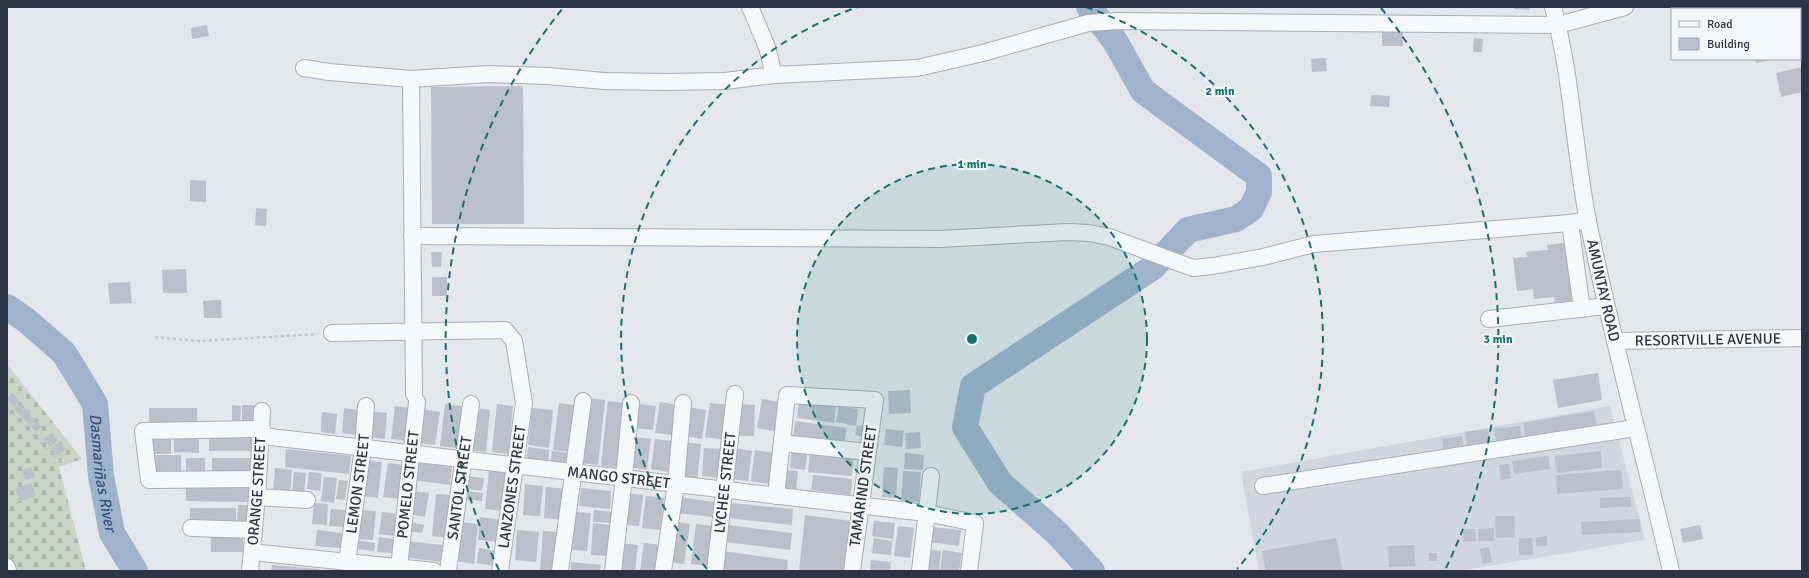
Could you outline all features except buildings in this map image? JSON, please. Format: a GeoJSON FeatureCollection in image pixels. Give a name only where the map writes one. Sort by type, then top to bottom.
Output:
{"type":"FeatureCollection","features":[{"type":"Feature","properties":{"kind":"street"},"geometry":{"type":"LineString","coordinates":[[750,7],[767,47],[774,75]]}},
{"type":"Feature","properties":{"kind":"street","name":"AMUNTAY ROAD"},"geometry":{"type":"LineString","coordinates":[[1553,7],[1558,25],[1588,220],[1614,341],[1671,571]]}},
{"type":"Feature","properties":{"kind":"street"},"geometry":{"type":"LineString","coordinates":[[304,68],[329,72],[411,79],[488,74],[548,76],[604,81],[725,81],[774,75],[917,68],[983,53],[1088,23],[1118,21],[1558,25],[1625,7]]}},
{"type":"Feature","properties":{"kind":"street","name":"POMELO STREET"},"geometry":{"type":"LineString","coordinates":[[399,567],[411,454],[415,398],[411,79]]}},
{"type":"Feature","properties":{"kind":"street"},"geometry":{"type":"LineString","coordinates":[[412,236],[940,239],[1068,232],[1089,233],[1109,237],[1193,268],[1263,257],[1314,244],[1570,223],[1588,220]]}},
{"type":"Feature","properties":{"kind":"street"},"geometry":{"type":"LineString","coordinates":[[1570,223],[1582,309]]}},
{"type":"Feature","properties":{"kind":"street"},"geometry":{"type":"LineString","coordinates":[[1489,319],[1606,306]]}},
{"type":"Feature","properties":{"kind":"street","name":"LANZONES STREET"},"geometry":{"type":"LineString","coordinates":[[413,331],[505,330],[514,341],[524,403],[500,571]]}},
{"type":"Feature","properties":{"kind":"street"},"geometry":{"type":"LineString","coordinates":[[332,333],[413,331]]}},
{"type":"Feature","properties":{"kind":"street","name":"RESORTVILLE AVENUE"},"geometry":{"type":"LineString","coordinates":[[1614,341],[1802,338]]}},
{"type":"Feature","properties":{"kind":"street","name":"LYCHEE STREET"},"geometry":{"type":"LineString","coordinates":[[715,571],[736,394]]}},
{"type":"Feature","properties":{"kind":"street","name":"TAMARIND STREET"},"geometry":{"type":"LineString","coordinates":[[782,443],[787,395],[875,400],[852,571]]}},
{"type":"Feature","properties":{"kind":"street"},"geometry":{"type":"LineString","coordinates":[[560,571],[583,400]]}},
{"type":"Feature","properties":{"kind":"street"},"geometry":{"type":"LineString","coordinates":[[613,571],[631,402]]}},
{"type":"Feature","properties":{"kind":"street"},"geometry":{"type":"LineString","coordinates":[[663,571],[676,484],[683,403]]}},
{"type":"Feature","properties":{"kind":"street","name":"SANTOL STREET"},"geometry":{"type":"LineString","coordinates":[[448,571],[470,404]]}},
{"type":"Feature","properties":{"kind":"street","name":"LEMON STREET"},"geometry":{"type":"LineString","coordinates":[[347,562],[363,448],[366,406]]}},
{"type":"Feature","properties":{"kind":"street","name":"ORANGE STREET"},"geometry":{"type":"LineString","coordinates":[[250,571],[262,433],[262,411]]}},
{"type":"Feature","properties":{"kind":"street"},"geometry":{"type":"LineString","coordinates":[[1263,486],[1635,428]]}},
{"type":"Feature","properties":{"kind":"street","name":"MANGO STREET"},"geometry":{"type":"LineString","coordinates":[[258,479],[149,480],[143,431],[262,433],[411,454],[926,513],[975,523],[969,571]]}},
{"type":"Feature","properties":{"kind":"street"},"geometry":{"type":"LineString","coordinates":[[776,496],[782,443],[868,452]]}},
{"type":"Feature","properties":{"kind":"street"},"geometry":{"type":"LineString","coordinates":[[920,571],[930,476]]}},
{"type":"Feature","properties":{"kind":"street"},"geometry":{"type":"LineString","coordinates":[[257,497],[307,500]]}},
{"type":"Feature","properties":{"kind":"street"},"geometry":{"type":"LineString","coordinates":[[190,528],[254,530]]}},
{"type":"Feature","properties":{"kind":"street"},"geometry":{"type":"LineString","coordinates":[[252,552],[434,571]]}},
{"type":"Feature","properties":{"kind":"street"},"geometry":{"type":"LineString","coordinates":[[7,567],[8,571]]}},
{"type":"Feature","properties":{"kind":"path"},"geometry":{"type":"LineString","coordinates":[[155,337],[200,341],[332,333]]}},
{"type":"Feature","properties":{"kind":"path"},"geometry":{"type":"LineString","coordinates":[[7,408],[60,462]]}},
{"type":"Feature","properties":{"kind":"shaded area"},"geometry":{"type":"Polygon","coordinates":[[[1610,406],[1645,540],[1459,571],[1259,571],[1241,472],[1610,406]]]}},
{"type":"Feature","properties":{"kind":"green space"},"geometry":{"type":"Polygon","coordinates":[[[7,364],[82,459],[59,467],[86,571],[7,571],[7,364]]]}},
{"type":"Feature","properties":{"kind":"waterway"},"geometry":{"type":"LineString","coordinates":[[1089,7],[1115,41],[1143,91],[1259,176],[1259,192],[1251,209],[1236,219],[1188,230],[1152,268],[973,386],[965,427],[1000,483],[1057,533],[1092,571]]}},
{"type":"Feature","properties":{"kind":"waterway","name":"Dasmariñas River"},"geometry":{"type":"LineString","coordinates":[[7,307],[26,320],[64,353],[95,404],[101,476],[112,533],[135,571]]}}]}
